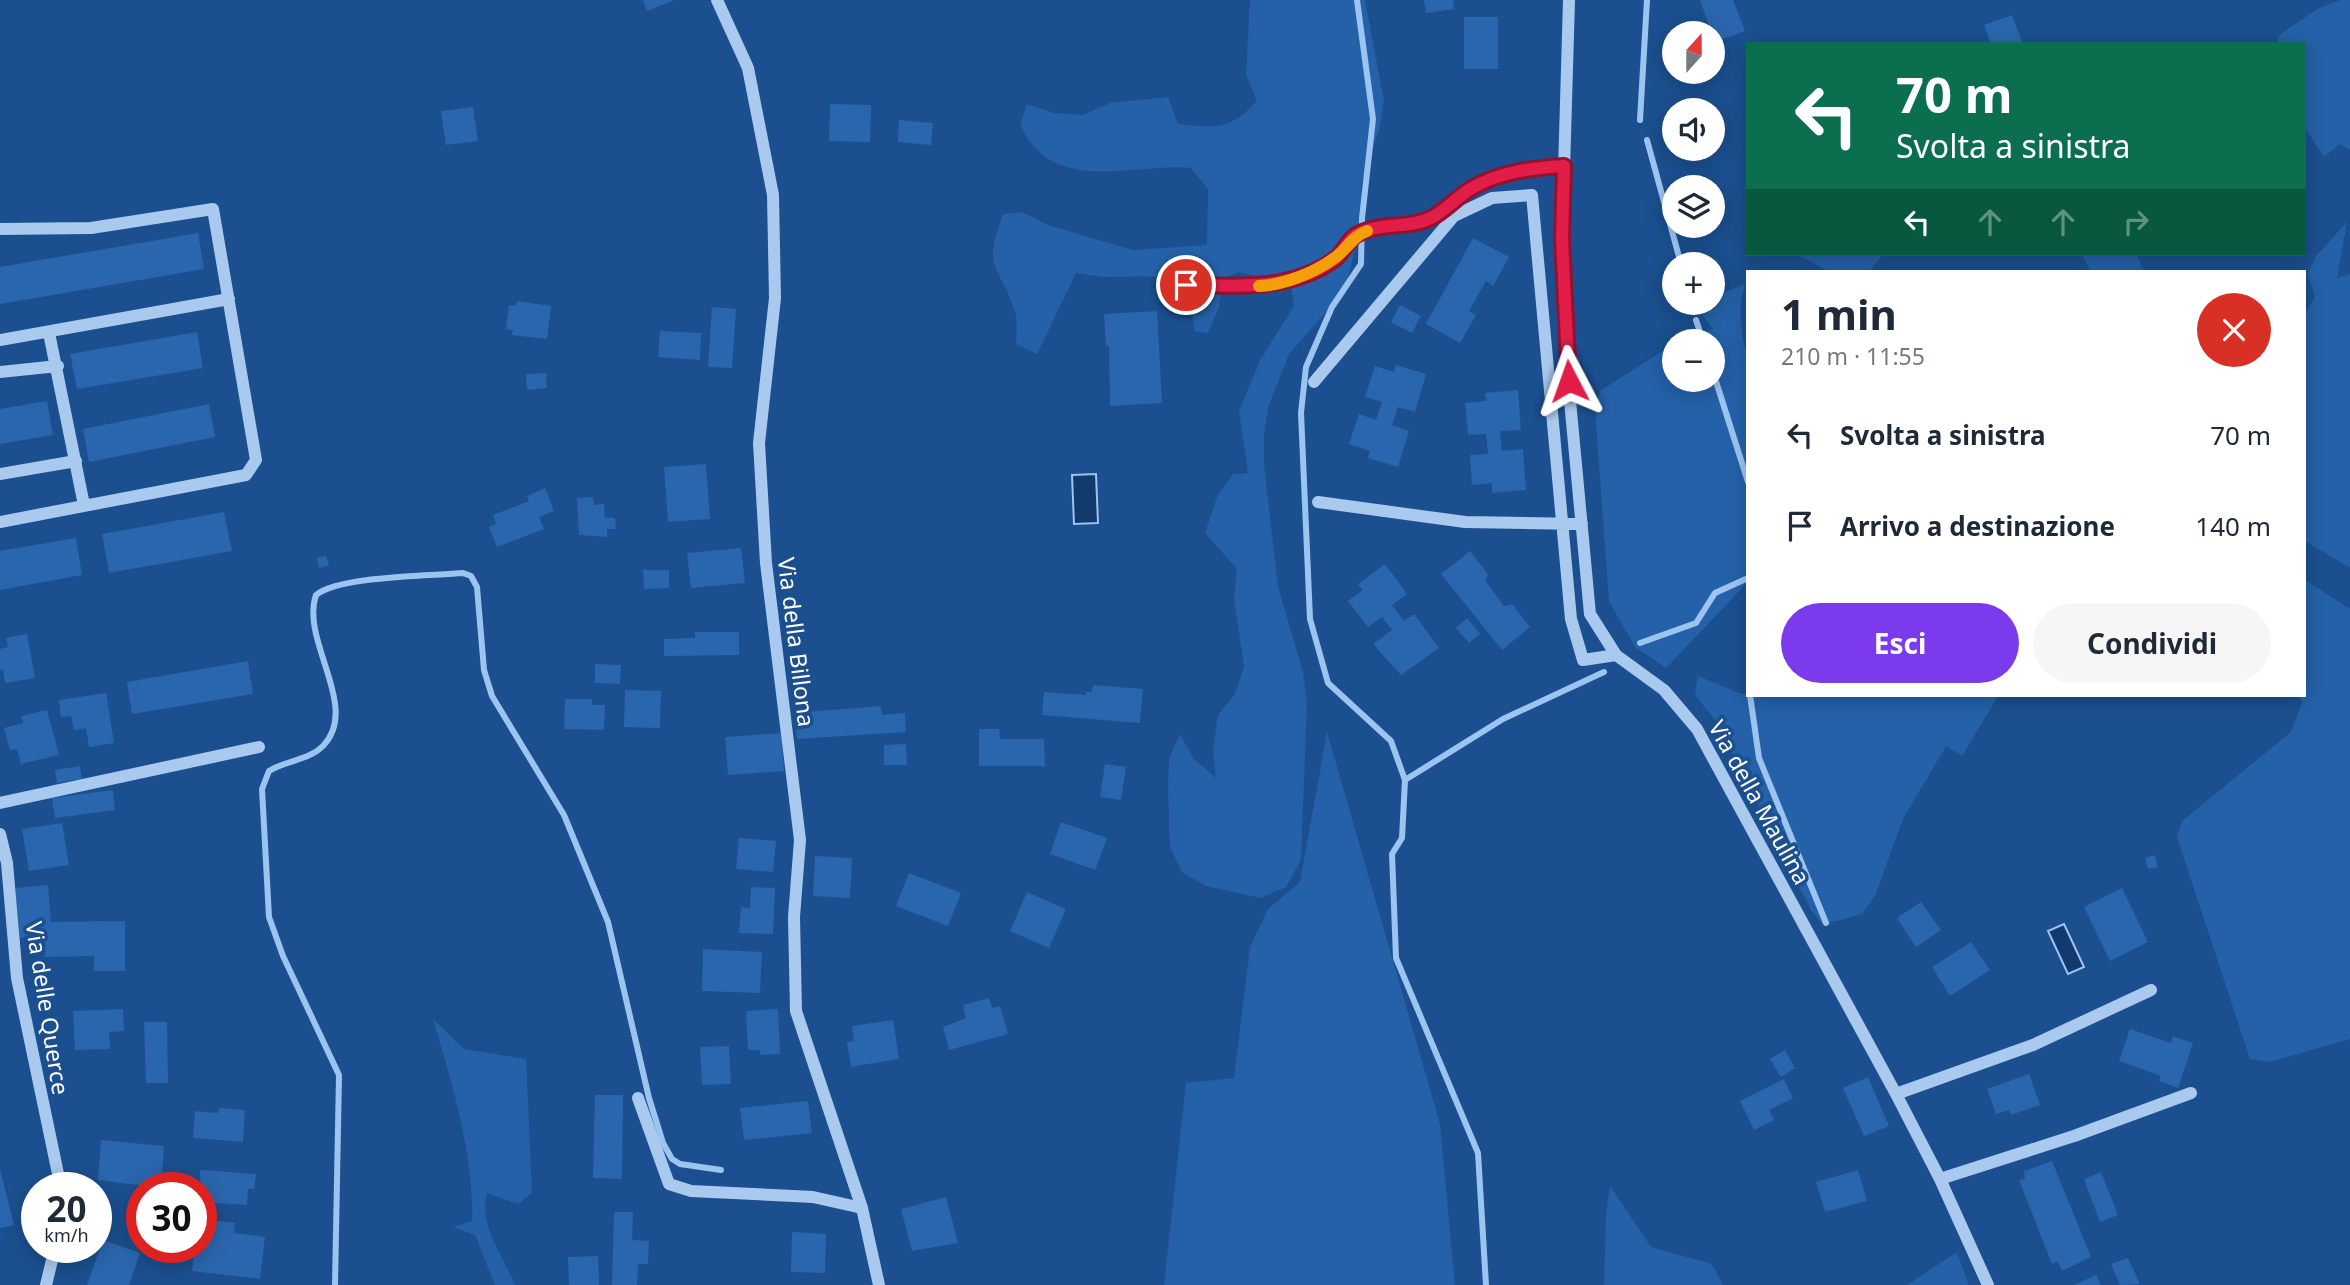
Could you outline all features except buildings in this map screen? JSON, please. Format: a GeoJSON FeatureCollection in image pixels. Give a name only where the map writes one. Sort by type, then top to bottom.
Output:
{"type":"FeatureCollection","features":[{"type":"Feature","properties":{"kind":"street","name":"Via della Billona"},"geometry":{"type":"LineString","coordinates":[[717,0],[748,68],[773,195],[775,298],[759,443],[765,563],[800,840],[794,917],[796,1011],[862,1208],[879,1285]]}},
{"type":"Feature","properties":{"kind":"street","name":"Via della Maulina"},"geometry":{"type":"LineString","coordinates":[[1569,0],[1562,239],[1566,358],[1590,614],[1616,655],[1664,691],[1697,729],[1896,1094],[1940,1179],[1988,1285]]}},
{"type":"Feature","properties":{"kind":"street"},"geometry":{"type":"LineString","coordinates":[[1186,285],[1264,286],[1297,277],[1335,259],[1355,236],[1378,227],[1412,224],[1432,217],[1473,187],[1519,170],[1564,166]]}},
{"type":"Feature","properties":{"kind":"street"},"geometry":{"type":"LineString","coordinates":[[1314,382],[1454,216],[1492,198],[1532,195],[1550,370],[1560,524],[1571,619],[1583,660],[1616,655]]}},
{"type":"Feature","properties":{"kind":"street"},"geometry":{"type":"LineString","coordinates":[[0,229],[92,228],[213,209],[257,460],[246,475],[0,522]]}},
{"type":"Feature","properties":{"kind":"street"},"geometry":{"type":"LineString","coordinates":[[0,340],[229,299]]}},
{"type":"Feature","properties":{"kind":"street"},"geometry":{"type":"LineString","coordinates":[[49,333],[58,366],[84,505]]}},
{"type":"Feature","properties":{"kind":"street"},"geometry":{"type":"LineString","coordinates":[[0,372],[58,366]]}},
{"type":"Feature","properties":{"kind":"street"},"geometry":{"type":"LineString","coordinates":[[0,474],[76,461]]}},
{"type":"Feature","properties":{"kind":"street"},"geometry":{"type":"LineString","coordinates":[[1318,502],[1465,522],[1582,524]]}},
{"type":"Feature","properties":{"kind":"street"},"geometry":{"type":"LineString","coordinates":[[0,803],[259,747]]}},
{"type":"Feature","properties":{"kind":"street","name":"Via delle Querce"},"geometry":{"type":"LineString","coordinates":[[0,834],[7,863],[17,978],[58,1172]]}},
{"type":"Feature","properties":{"kind":"street"},"geometry":{"type":"LineString","coordinates":[[1896,1094],[2033,1045],[2151,990]]}},
{"type":"Feature","properties":{"kind":"street"},"geometry":{"type":"LineString","coordinates":[[1940,1179],[2074,1136],[2191,1093]]}},
{"type":"Feature","properties":{"kind":"street"},"geometry":{"type":"LineString","coordinates":[[638,1098],[669,1184],[691,1191],[813,1197],[862,1208]]}},
{"type":"Feature","properties":{"kind":"street"},"geometry":{"type":"LineString","coordinates":[[46,1285],[51,1263]]}},
{"type":"Feature","properties":{"kind":"shaded area"},"geometry":{"type":"Polygon","coordinates":[[[1250,0],[1365,0],[1384,101],[1379,130],[1361,185],[1363,215],[1345,290],[1289,354],[1268,407],[1264,465],[1278,587],[1303,672],[1307,703],[1301,860],[1286,887],[1260,898],[1206,886],[1182,872],[1170,847],[1169,759],[1180,734],[1194,759],[1216,778],[1213,750],[1218,715],[1235,694],[1244,666],[1234,599],[1237,569],[1205,533],[1217,497],[1233,474],[1248,473],[1239,411],[1260,360],[1294,306],[1290,277],[1267,279],[1239,272],[1223,279],[1219,307],[1208,333],[1194,331],[1190,276],[1104,277],[1076,273],[1037,354],[1016,344],[1015,311],[993,257],[1003,214],[1022,212],[1048,225],[1133,250],[1207,245],[1208,189],[1191,168],[1095,171],[1073,168],[1052,161],[1034,147],[1020,125],[1027,104],[1054,113],[1083,115],[1110,103],[1168,97],[1178,124],[1213,126],[1230,122],[1257,101],[1246,75],[1250,0]]]}},
{"type":"Feature","properties":{"kind":"shaded area"},"geometry":{"type":"Polygon","coordinates":[[[2340,0],[2350,0],[2350,150],[2340,144],[2324,157],[2306,130],[2306,42],[2278,42],[2278,36],[2317,9],[2340,0]]]}},
{"type":"Feature","properties":{"kind":"shaded area"},"geometry":{"type":"Polygon","coordinates":[[[2347,222],[2337,278],[2350,274],[2350,568],[2306,542],[2306,311],[2315,297],[2308,274],[2316,256],[2347,222]]]}},
{"type":"Feature","properties":{"kind":"shaded area"},"geometry":{"type":"Polygon","coordinates":[[[1800,256],[1881,256],[1871,270],[1826,270],[1800,256]]]}},
{"type":"Feature","properties":{"kind":"shaded area"},"geometry":{"type":"Polygon","coordinates":[[[2083,256],[2137,256],[2144,270],[2090,270],[2083,256]]]}},
{"type":"Feature","properties":{"kind":"shaded area"},"geometry":{"type":"Polygon","coordinates":[[[1745,284],[1741,313],[1746,350],[1746,584],[1666,668],[1635,647],[1609,601],[1595,410],[1600,391],[1662,351],[1662,392],[1725,392],[1725,329],[1713,329],[1702,315],[1725,315],[1725,292],[1745,284]]]}},
{"type":"Feature","properties":{"kind":"shaded area"},"geometry":{"type":"Polygon","coordinates":[[[1096,474],[1098,523],[1074,524],[1072,475],[1096,474]]]}},
{"type":"Feature","properties":{"kind":"shaded area"},"geometry":{"type":"Polygon","coordinates":[[[2306,581],[2350,609],[2350,1039],[2270,1062],[2250,1059],[2177,837],[2182,821],[2291,732],[2302,702],[2300,697],[2306,697],[2306,581]]]}},
{"type":"Feature","properties":{"kind":"shaded area"},"geometry":{"type":"Polygon","coordinates":[[[1698,676],[1746,694],[1746,697],[1998,697],[1962,756],[1946,746],[1903,819],[1875,896],[1862,914],[1823,925],[1811,910],[1715,720],[1695,695],[1698,676]]]}},
{"type":"Feature","properties":{"kind":"shaded area"},"geometry":{"type":"Polygon","coordinates":[[[1327,732],[1440,1124],[1455,1285],[1164,1285],[1186,1083],[1234,1078],[1250,947],[1268,909],[1300,882],[1327,732]]]}},
{"type":"Feature","properties":{"kind":"shaded area"},"geometry":{"type":"Polygon","coordinates":[[[2064,924],[2084,967],[2068,974],[2048,931],[2064,924]]]}},
{"type":"Feature","properties":{"kind":"shaded area"},"geometry":{"type":"Polygon","coordinates":[[[433,1019],[464,1049],[526,1059],[532,1193],[518,1204],[487,1193],[485,1205],[493,1240],[515,1285],[495,1285],[475,1235],[453,1227],[472,1221],[472,1196],[466,1145],[433,1019]]]}},
{"type":"Feature","properties":{"kind":"shaded area"},"geometry":{"type":"Polygon","coordinates":[[[1610,1186],[1651,1247],[1712,1264],[1723,1285],[1604,1285],[1606,1213],[1610,1186]]]}},
{"type":"Feature","properties":{"kind":"shaded area"},"geometry":{"type":"Polygon","coordinates":[[[1957,1252],[1969,1285],[1907,1285],[1957,1252]]]}},
{"type":"Feature","properties":{"kind":"waterway"},"geometry":{"type":"LineString","coordinates":[[1357,0],[1373,119],[1362,218],[1361,264],[1332,307],[1306,367],[1301,413],[1310,619],[1328,683],[1391,741],[1405,780],[1402,838],[1392,854],[1396,958],[1478,1153],[1486,1285]]}},
{"type":"Feature","properties":{"kind":"waterway"},"geometry":{"type":"LineString","coordinates":[[1640,120],[1647,0]]}},
{"type":"Feature","properties":{"kind":"waterway"},"geometry":{"type":"LineString","coordinates":[[1647,140],[1678,252]]}},
{"type":"Feature","properties":{"kind":"waterway"},"geometry":{"type":"LineString","coordinates":[[1696,320],[1699,329]]}},
{"type":"Feature","properties":{"kind":"waterway"},"geometry":{"type":"LineString","coordinates":[[1719,392],[1746,476]]}},
{"type":"Feature","properties":{"kind":"waterway"},"geometry":{"type":"LineString","coordinates":[[335,1285],[339,1075],[283,956],[269,917],[262,789],[269,771],[317,751],[333,730],[336,712],[333,693],[313,613],[316,595],[344,584],[385,578],[463,573],[471,576],[477,587],[484,670],[492,696],[564,815],[608,922],[649,1098],[663,1143],[672,1159],[680,1164],[721,1170]]}},
{"type":"Feature","properties":{"kind":"waterway"},"geometry":{"type":"LineString","coordinates":[[1640,643],[1696,623],[1715,593],[1746,579]]}},
{"type":"Feature","properties":{"kind":"waterway"},"geometry":{"type":"LineString","coordinates":[[1405,780],[1503,719],[1604,672]]}},
{"type":"Feature","properties":{"kind":"waterway"},"geometry":{"type":"LineString","coordinates":[[1750,697],[1759,758],[1826,923]]}},
{"type":"Feature","properties":{"kind":"slow traffic"},"geometry":{"type":"LineString","coordinates":[[1259,286],[1297,277],[1335,259],[1355,236],[1367,231]]}},
{"type":"Feature","properties":{"kind":"route"},"geometry":{"type":"LineString","coordinates":[[1186,285],[1264,286],[1297,277],[1335,259],[1355,236],[1378,227],[1412,224],[1432,217],[1473,187],[1519,170],[1564,166],[1562,239],[1569,381]]}}]}
